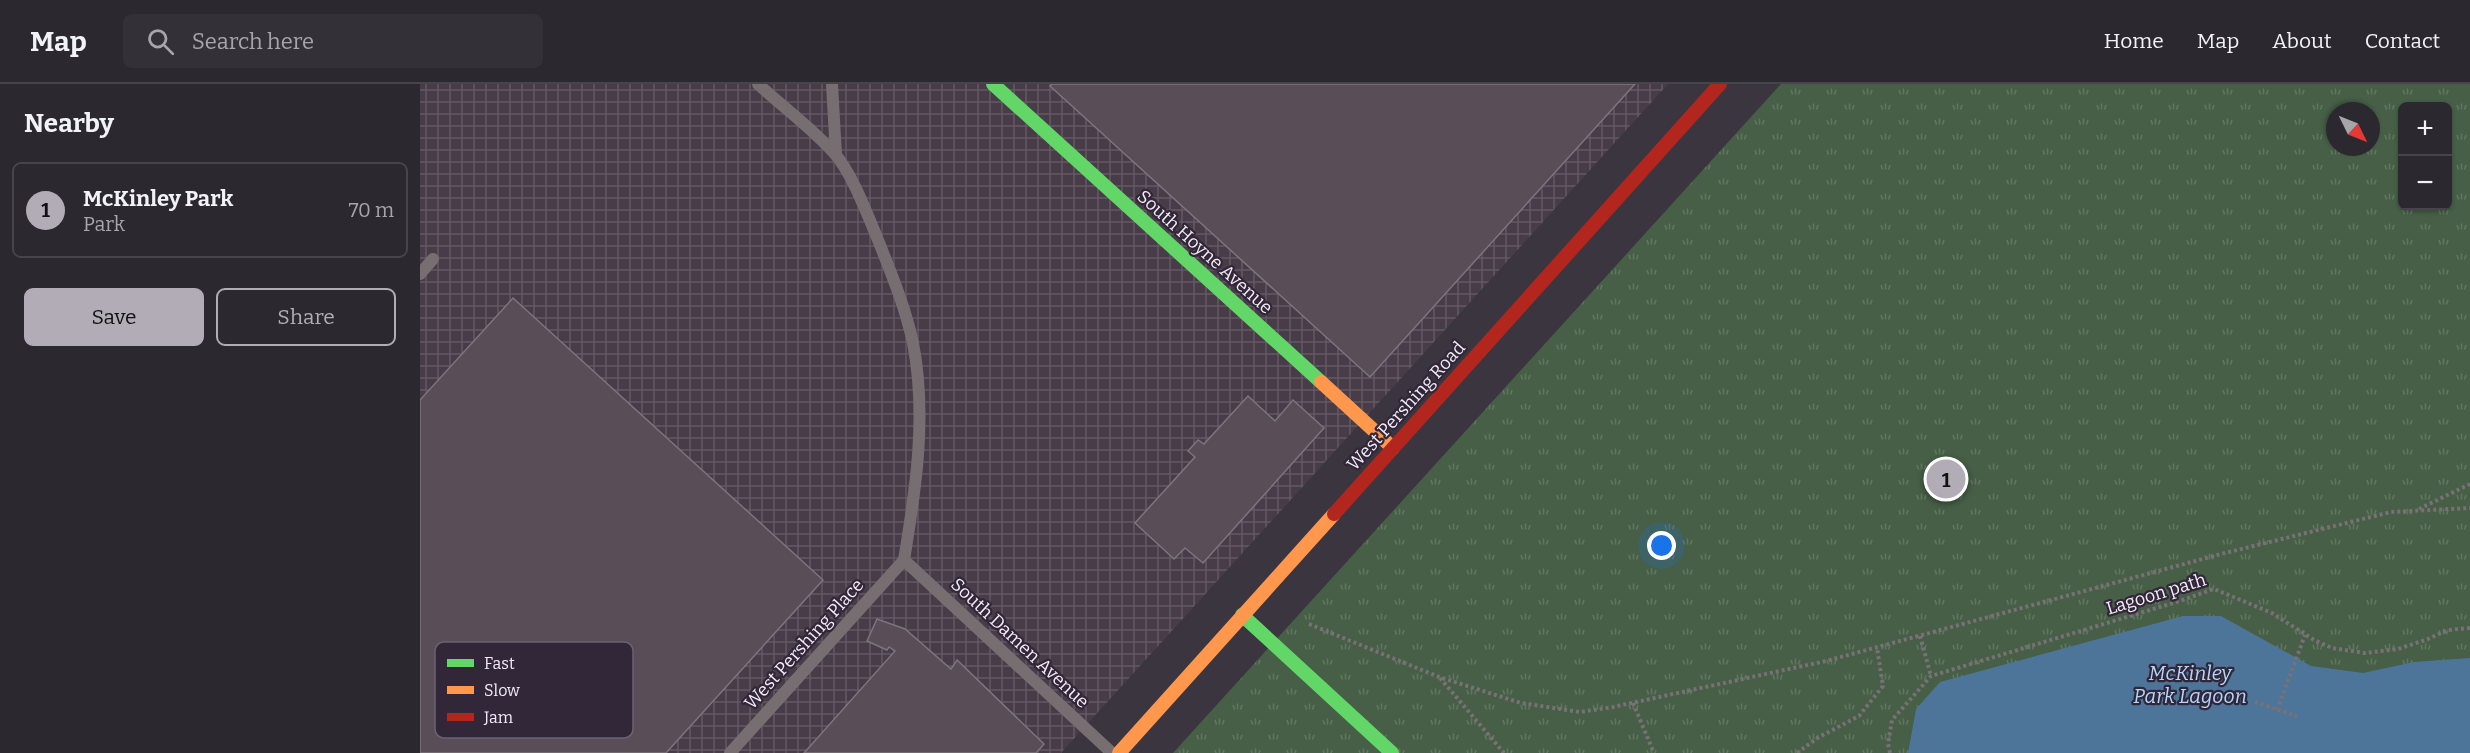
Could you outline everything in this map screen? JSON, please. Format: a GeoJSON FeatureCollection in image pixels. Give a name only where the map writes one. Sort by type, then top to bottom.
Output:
{"type":"FeatureCollection","features":[{"type":"Feature","properties":{"kind":"main road","name":"South Hoyne Avenue"},"geometry":{"type":"LineString","coordinates":[[993,84],[1393,448]]}},
{"type":"Feature","properties":{"kind":"main road","name":"West Pershing Road"},"geometry":{"type":"LineString","coordinates":[[1119,753],[1720,84]]}},
{"type":"Feature","properties":{"kind":"main road"},"geometry":{"type":"LineString","coordinates":[[1242,615],[1392,753]]}},
{"type":"Feature","properties":{"kind":"lane"},"geometry":{"type":"LineString","coordinates":[[758,84],[836,155],[870,220],[888,264],[913,343],[918,393],[919,446],[915,493],[904,560]]}},
{"type":"Feature","properties":{"kind":"lane"},"geometry":{"type":"LineString","coordinates":[[832,84],[836,155]]}},
{"type":"Feature","properties":{"kind":"lane"},"geometry":{"type":"LineString","coordinates":[[420,274],[434,259]]}},
{"type":"Feature","properties":{"kind":"lane","name":"West Pershing Place"},"geometry":{"type":"LineString","coordinates":[[730,753],[904,560]]}},
{"type":"Feature","properties":{"kind":"lane","name":"South Damen Avenue"},"geometry":{"type":"LineString","coordinates":[[904,560],[1112,753]]}},
{"type":"Feature","properties":{"kind":"path"},"geometry":{"type":"LineString","coordinates":[[2416,510],[2470,484]]}},
{"type":"Feature","properties":{"kind":"path"},"geometry":{"type":"LineString","coordinates":[[1309,624],[1439,677],[1521,703],[1580,712],[1877,648],[2222,554],[2391,513],[2470,508]]}},
{"type":"Feature","properties":{"kind":"path","name":"Lagoon path"},"geometry":{"type":"LineString","coordinates":[[1931,676],[2180,602],[2214,589],[2272,613],[2305,635],[2332,648],[2365,653],[2398,649],[2448,630],[2470,628]]}},
{"type":"Feature","properties":{"kind":"path"},"geometry":{"type":"LineString","coordinates":[[2277,710],[2305,635]]}},
{"type":"Feature","properties":{"kind":"path"},"geometry":{"type":"LineString","coordinates":[[1890,753],[1888,744],[1892,720],[1931,676],[1920,636]]}},
{"type":"Feature","properties":{"kind":"path"},"geometry":{"type":"LineString","coordinates":[[1797,753],[1819,737],[1859,716],[1883,686],[1877,648]]}},
{"type":"Feature","properties":{"kind":"path"},"geometry":{"type":"LineString","coordinates":[[1439,677],[1504,753]]}},
{"type":"Feature","properties":{"kind":"path"},"geometry":{"type":"LineString","coordinates":[[1633,702],[1654,753]]}},
{"type":"Feature","properties":{"kind":"path"},"geometry":{"type":"LineString","coordinates":[[2255,702],[2297,716]]}},
{"type":"Feature","properties":{"kind":"shaded area"},"geometry":{"type":"Polygon","coordinates":[[[420,84],[1668,84],[1061,753],[420,753],[420,84]]]}},
{"type":"Feature","properties":{"kind":"green space"},"geometry":{"type":"Polygon","coordinates":[[[1781,84],[2470,84],[2470,753],[1173,753],[1781,84]]]}},
{"type":"Feature","properties":{"kind":"water","name":"McKinley Park Lagoon"},"geometry":{"type":"Polygon","coordinates":[[[2183,616],[2221,616],[2311,666],[2363,673],[2414,662],[2470,658],[2470,753],[1908,753],[1916,709],[1940,682],[2183,616]]]}},
{"type":"Feature","properties":{"kind":"building"},"geometry":{"type":"Polygon","coordinates":[[[1052,84],[1635,84],[1370,377],[1050,86],[1052,84]]]}},
{"type":"Feature","properties":{"kind":"building"},"geometry":{"type":"Polygon","coordinates":[[[513,298],[823,580],[666,753],[420,753],[420,400],[513,298]]]}},
{"type":"Feature","properties":{"kind":"building"},"geometry":{"type":"Polygon","coordinates":[[[1248,396],[1275,421],[1293,400],[1324,428],[1203,563],[1185,548],[1174,559],[1135,523],[1195,457],[1188,451],[1198,440],[1204,444],[1248,396]]]}},
{"type":"Feature","properties":{"kind":"building"},"geometry":{"type":"Polygon","coordinates":[[[877,619],[905,629],[951,669],[957,660],[1044,744],[1036,753],[804,753],[895,651],[867,641],[877,619]]]}},
{"type":"Feature","properties":{"kind":"traffic: fast"},"geometry":{"type":"LineString","coordinates":[[993,84],[1321,382]]}},
{"type":"Feature","properties":{"kind":"traffic: fast"},"geometry":{"type":"LineString","coordinates":[[1242,615],[1392,753]]}},
{"type":"Feature","properties":{"kind":"traffic: slow"},"geometry":{"type":"LineString","coordinates":[[1321,382],[1393,448]]}},
{"type":"Feature","properties":{"kind":"traffic: slow"},"geometry":{"type":"LineString","coordinates":[[1119,753],[1334,514]]}},
{"type":"Feature","properties":{"kind":"traffic: jam"},"geometry":{"type":"LineString","coordinates":[[1334,514],[1720,84]]}},
{"type":"Feature","properties":{"kind":"place","name":"McKinley Park"},"geometry":{"type":"Point","coordinates":[1946,479]}}]}
